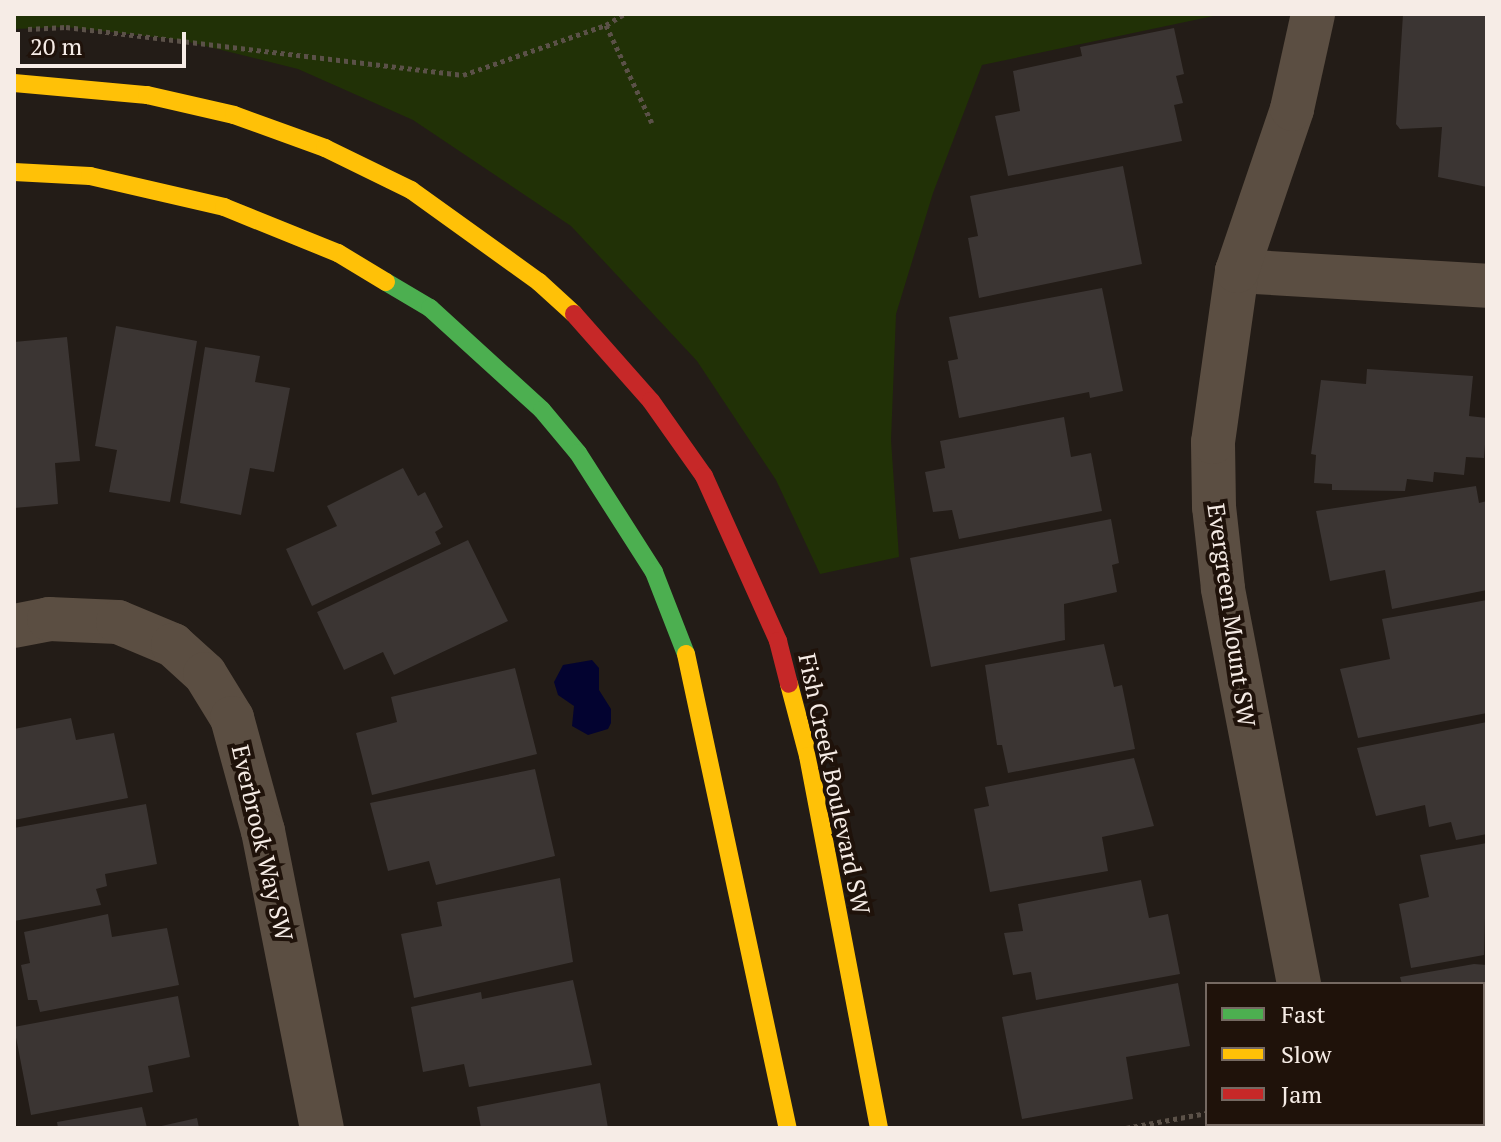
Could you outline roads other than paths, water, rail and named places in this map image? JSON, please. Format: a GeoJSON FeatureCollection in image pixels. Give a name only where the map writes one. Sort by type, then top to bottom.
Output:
{"type":"FeatureCollection","features":[{"type":"Feature","properties":{"kind":"main road","name":"Fish Creek Boulevard SW"},"geometry":{"type":"LineString","coordinates":[[14,83],[147,95],[234,115],[325,148],[411,190],[539,282],[590,329],[651,401],[704,476],[778,641],[808,756],[879,1128]]}},
{"type":"Feature","properties":{"kind":"main road"},"geometry":{"type":"LineString","coordinates":[[14,172],[90,176],[155,188],[289,230],[338,253],[430,308],[542,410],[578,453],[654,572],[695,675],[788,1128]]}},
{"type":"Feature","properties":{"kind":"street","name":"Evergreen Mount SW"},"geometry":{"type":"LineString","coordinates":[[1299,982],[1247,727],[1214,507],[1213,442],[1237,271],[1292,109],[1313,14]]}},
{"type":"Feature","properties":{"kind":"street"},"geometry":{"type":"LineString","coordinates":[[1237,271],[1487,286]]}},
{"type":"Feature","properties":{"kind":"street","name":"Everbrook Way SW"},"geometry":{"type":"LineString","coordinates":[[14,626],[49,619],[118,622],[173,645],[205,674],[232,718],[263,831],[322,1128]]}}]}
